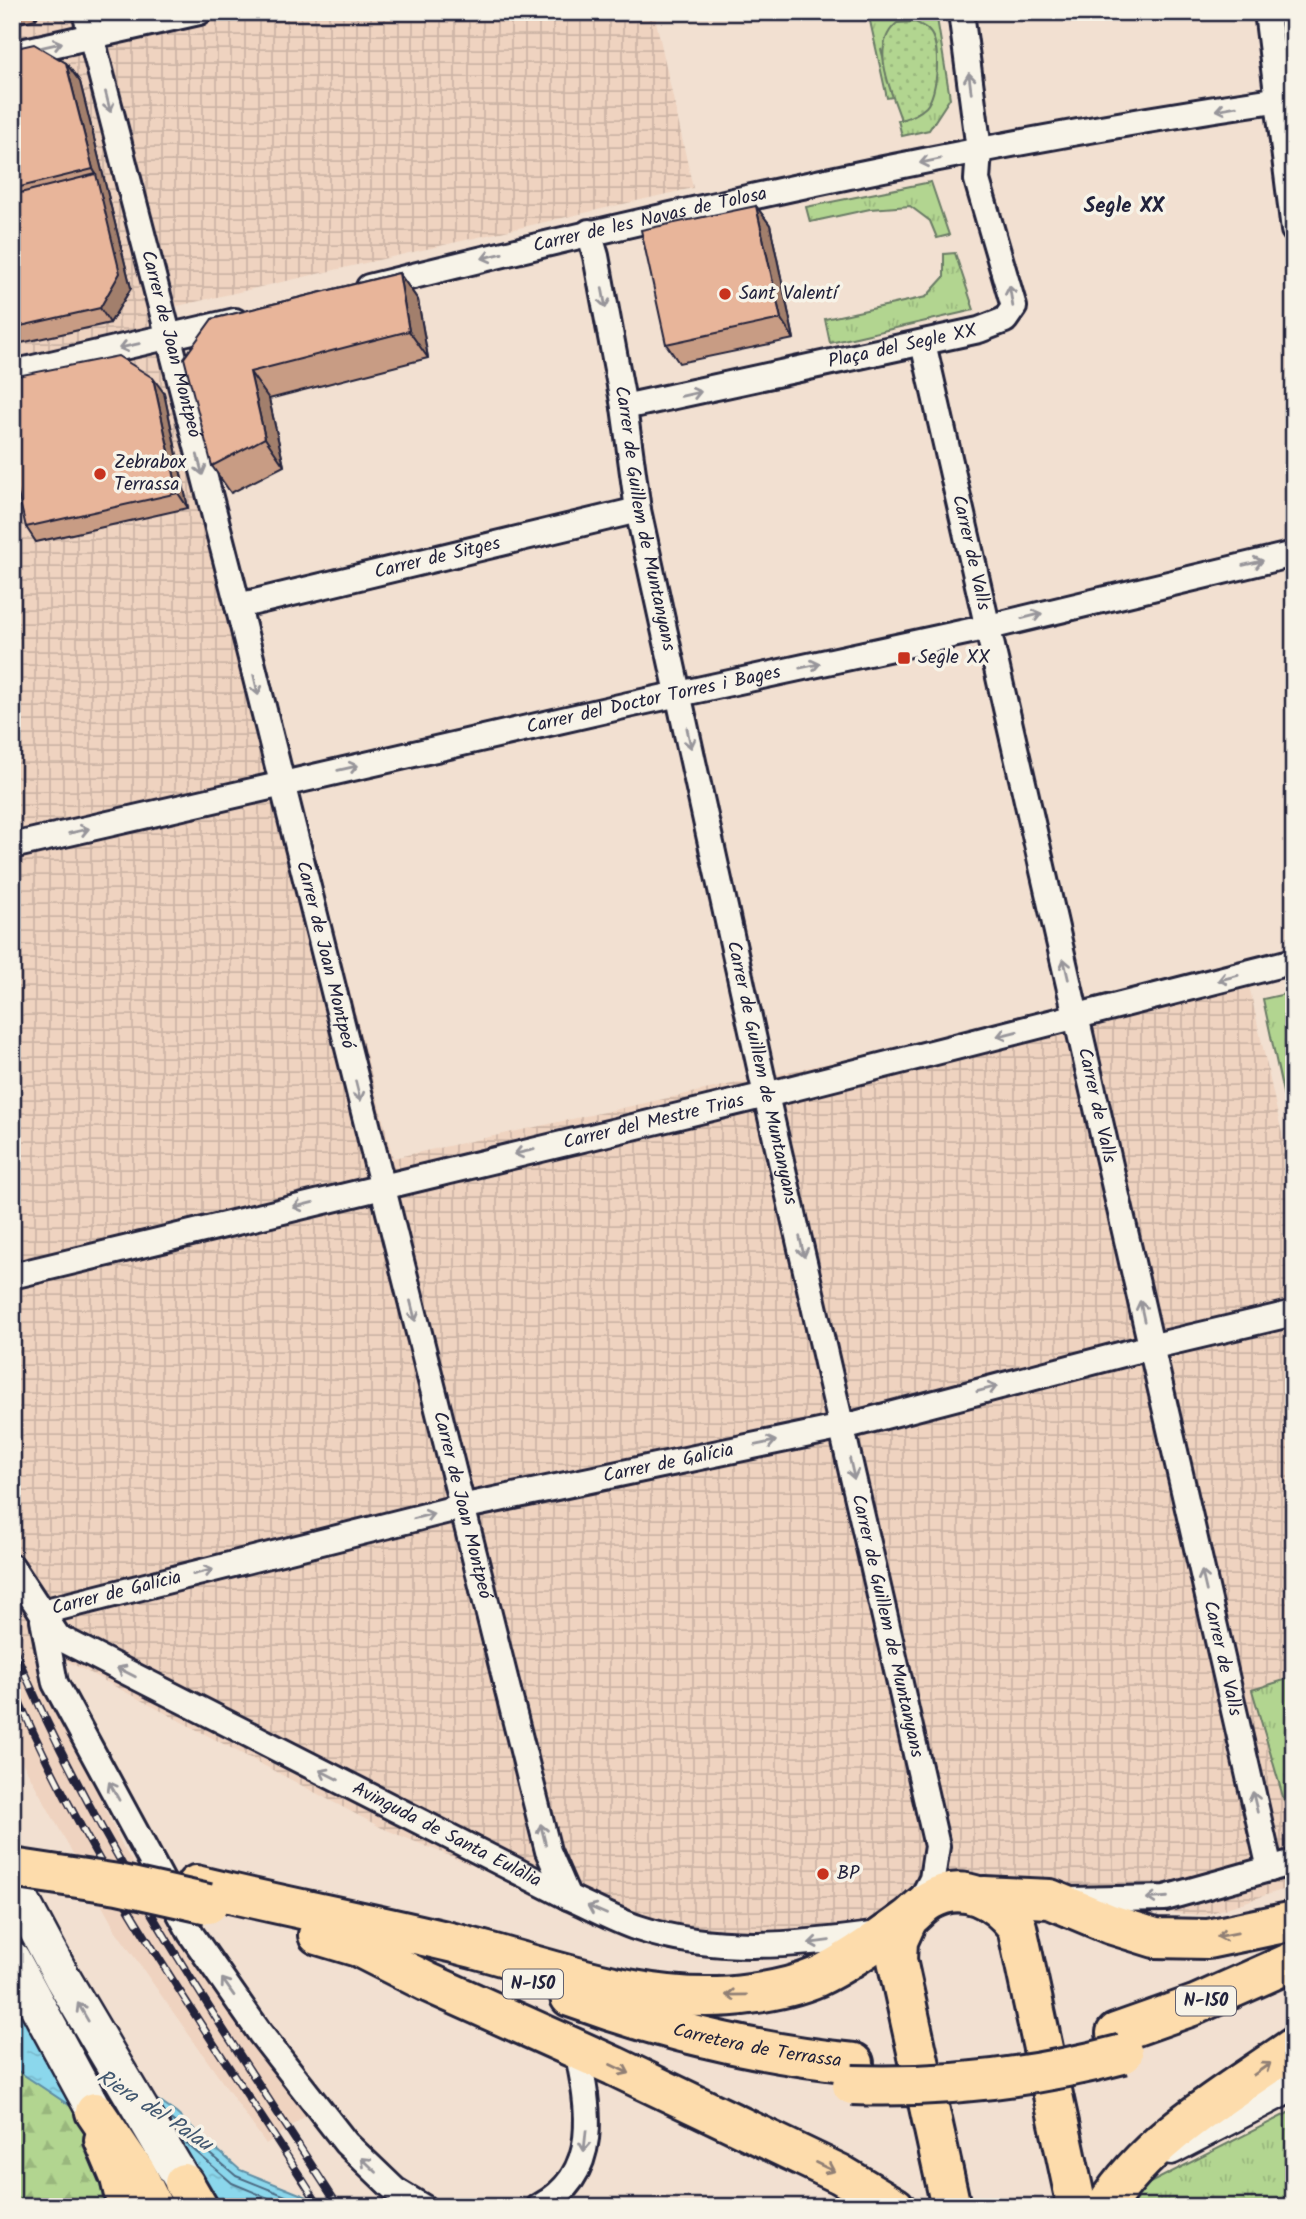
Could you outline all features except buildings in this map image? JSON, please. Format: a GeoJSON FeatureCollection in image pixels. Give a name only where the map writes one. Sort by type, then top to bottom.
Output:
{"type":"FeatureCollection","features":[{"type":"Feature","properties":{"kind":"main road","name":"N-150"},"geometry":{"type":"LineString","coordinates":[[12,1853],[202,1895],[358,1947]]}},
{"type":"Feature","properties":{"kind":"main road","name":"N-150"},"geometry":{"type":"LineString","coordinates":[[12,1868],[309,1913]]}},
{"type":"Feature","properties":{"kind":"main road"},"geometry":{"type":"LineString","coordinates":[[12,1883],[37,1932],[190,2199]]}},
{"type":"Feature","properties":{"kind":"main road"},"geometry":{"type":"LineString","coordinates":[[309,1913],[461,1945],[629,1989],[685,1996],[748,1994],[791,1986],[817,1977],[904,1921],[932,1899],[954,1892],[1050,1899],[1110,1924],[1155,1938],[1209,1938],[1294,1921]]}},
{"type":"Feature","properties":{"kind":"main road"},"geometry":{"type":"LineString","coordinates":[[984,1896],[1005,1912],[1017,1927],[1077,2207]]}},
{"type":"Feature","properties":{"kind":"main road","name":"Carretera de Terrassa"},"geometry":{"type":"LineString","coordinates":[[309,1913],[466,1961],[676,2033],[784,2055],[853,2074],[940,2085],[1011,2079],[1119,2043],[1204,2026],[1294,1986]]}},
{"type":"Feature","properties":{"kind":"main road"},"geometry":{"type":"LineString","coordinates":[[904,1921],[898,1941],[897,1960],[951,2207]]}},
{"type":"Feature","properties":{"kind":"main road"},"geometry":{"type":"LineString","coordinates":[[358,1947],[840,2174],[895,2207]]}},
{"type":"Feature","properties":{"kind":"main road","name":"Carretera de Terrassa"},"geometry":{"type":"LineString","coordinates":[[358,1947],[627,2039],[729,2069],[778,2078],[853,2074]]}},
{"type":"Feature","properties":{"kind":"main road"},"geometry":{"type":"LineString","coordinates":[[12,1959],[95,2112],[137,2174],[153,2207]]}},
{"type":"Feature","properties":{"kind":"main road","name":"Carretera de Terrassa"},"geometry":{"type":"LineString","coordinates":[[1119,2043],[1195,2005],[1294,1961]]}},
{"type":"Feature","properties":{"kind":"main road"},"geometry":{"type":"LineString","coordinates":[[1105,2207],[1131,2170],[1161,2141],[1294,2046]]}},
{"type":"Feature","properties":{"kind":"main road"},"geometry":{"type":"LineString","coordinates":[[95,2112],[120,2178],[127,2207]]}},
{"type":"Feature","properties":{"kind":"street"},"geometry":{"type":"LineString","coordinates":[[12,54],[88,24],[199,12]]}},
{"type":"Feature","properties":{"kind":"street"},"geometry":{"type":"LineString","coordinates":[[961,12],[979,150]]}},
{"type":"Feature","properties":{"kind":"street"},"geometry":{"type":"LineString","coordinates":[[1268,12],[1287,98],[1294,230]]}},
{"type":"Feature","properties":{"kind":"street","name":"Carrer de Joan Montpeó"},"geometry":{"type":"LineString","coordinates":[[88,24],[238,606],[548,1850],[568,1897]]}},
{"type":"Feature","properties":{"kind":"street","name":"Carrer de les Navas de Tolosa"},"geometry":{"type":"LineString","coordinates":[[341,294],[589,232],[979,150],[1287,98]]}},
{"type":"Feature","properties":{"kind":"street","name":"Plaça del Segle XX"},"geometry":{"type":"LineString","coordinates":[[624,407],[922,343],[1005,320],[1014,307],[976,180],[979,150]]}},
{"type":"Feature","properties":{"kind":"street","name":"Carrer de Guillem de Muntanyans"},"geometry":{"type":"LineString","coordinates":[[589,232],[596,256],[624,407],[638,510],[766,1095],[937,1846],[932,1879],[904,1921]]}},
{"type":"Feature","properties":{"kind":"street"},"geometry":{"type":"LineString","coordinates":[[12,373],[261,314]]}},
{"type":"Feature","properties":{"kind":"street","name":"Carrer de Valls"},"geometry":{"type":"LineString","coordinates":[[922,343],[989,626],[1150,1347],[1282,1865]]}},
{"type":"Feature","properties":{"kind":"street","name":"Carrer de Sitges"},"geometry":{"type":"LineString","coordinates":[[238,606],[638,510]]}},
{"type":"Feature","properties":{"kind":"street","name":"Carrer del Doctor Torres i Bages"},"geometry":{"type":"LineString","coordinates":[[12,846],[989,626],[1294,554]]}},
{"type":"Feature","properties":{"kind":"street","name":"Carrer del Mestre Trias"},"geometry":{"type":"LineString","coordinates":[[12,1276],[766,1095],[1294,961]]}},
{"type":"Feature","properties":{"kind":"street","name":"Carrer de Galícia"},"geometry":{"type":"LineString","coordinates":[[42,1612],[461,1507],[843,1427],[1150,1347],[1294,1313]]}},
{"type":"Feature","properties":{"kind":"street","name":"Avinguda de Santa Eulàlia"},"geometry":{"type":"LineString","coordinates":[[12,1567],[58,1637],[568,1897],[639,1928],[723,1945],[803,1945],[904,1921]]}},
{"type":"Feature","properties":{"kind":"street"},"geometry":{"type":"LineString","coordinates":[[42,1612],[55,1683],[191,1934],[260,2033],[346,2143],[395,2190],[423,2207]]}},
{"type":"Feature","properties":{"kind":"street"},"geometry":{"type":"LineString","coordinates":[[1050,1899],[1166,1898],[1282,1865]]}},
{"type":"Feature","properties":{"kind":"street"},"geometry":{"type":"LineString","coordinates":[[539,2207],[556,2198],[583,2163],[589,2106],[577,2050]]}},
{"type":"Feature","properties":{"kind":"street"},"geometry":{"type":"LineString","coordinates":[[1131,2170],[1294,2085]]}},
{"type":"Feature","properties":{"kind":"shaded area"},"geometry":{"type":"Polygon","coordinates":[[[12,12],[654,12],[693,188],[173,307],[393,1158],[1246,972],[1294,1187],[1294,1886],[1205,1915],[1102,1909],[977,1884],[813,1957],[675,1949],[382,1828],[67,1661],[41,1671],[12,1610],[12,12]]]}},
{"type":"Feature","properties":{"kind":"shaded area"},"geometry":{"type":"Polygon","coordinates":[[[12,1610],[123,1847],[168,1919],[307,2115],[266,2144],[116,1931],[16,1751],[12,1740],[12,1610]]]}},
{"type":"Feature","properties":{"kind":"green space"},"geometry":{"type":"Polygon","coordinates":[[[868,12],[936,12],[950,98],[929,130],[902,136],[898,120],[905,119],[881,49],[894,97],[887,98],[868,12]]]}},
{"type":"Feature","properties":{"kind":"green space"},"geometry":{"type":"Polygon","coordinates":[[[915,22],[928,30],[933,38],[937,58],[936,81],[926,107],[901,120],[885,69],[884,44],[897,23],[915,22]]]}},
{"type":"Feature","properties":{"kind":"green space"},"geometry":{"type":"Polygon","coordinates":[[[931,182],[949,235],[937,238],[930,221],[910,206],[870,209],[810,222],[806,207],[931,182]]]}},
{"type":"Feature","properties":{"kind":"green space"},"geometry":{"type":"Polygon","coordinates":[[[955,253],[974,310],[830,343],[825,319],[926,297],[944,277],[944,254],[955,253]]]}},
{"type":"Feature","properties":{"kind":"green space"},"geometry":{"type":"Polygon","coordinates":[[[1294,992],[1294,1144],[1263,999],[1294,992]]]}},
{"type":"Feature","properties":{"kind":"green space"},"geometry":{"type":"Polygon","coordinates":[[[1294,1677],[1294,1806],[1284,1800],[1252,1690],[1294,1677]]]}},
{"type":"Feature","properties":{"kind":"green space"},"geometry":{"type":"Polygon","coordinates":[[[12,2067],[20,2072],[222,2207],[12,2207],[12,2067]]]}},
{"type":"Feature","properties":{"kind":"green space"},"geometry":{"type":"Polygon","coordinates":[[[1294,2110],[1294,2207],[1129,2207],[1138,2189],[1294,2110]]]}},
{"type":"Feature","properties":{"kind":"water","name":"Riera del Palau"},"geometry":{"type":"Polygon","coordinates":[[[12,1998],[176,2113],[240,2170],[332,2207],[222,2207],[12,2067],[12,1998]]]}},
{"type":"Feature","properties":{"kind":"railway"},"geometry":{"type":"LineString","coordinates":[[12,1644],[45,1718],[121,1862],[206,2002],[339,2207]]}},
{"type":"Feature","properties":{"kind":"railway"},"geometry":{"type":"LineString","coordinates":[[12,1684],[43,1753],[115,1887],[320,2207]]}},
{"type":"Feature","properties":{"kind":"place","name":"Sant Valentí"},"geometry":{"type":"Point","coordinates":[725,294]}},
{"type":"Feature","properties":{"kind":"place","name":"Zebrabox Terrassa"},"geometry":{"type":"Point","coordinates":[100,474]}},
{"type":"Feature","properties":{"kind":"place","name":"Segle XX"},"geometry":{"type":"Point","coordinates":[904,658]}},
{"type":"Feature","properties":{"kind":"place","name":"BP"},"geometry":{"type":"Point","coordinates":[823,1874]}},
{"type":"Feature","properties":{"kind":"district","name":"Segle XX"},"geometry":{"type":"Point","coordinates":[1124,206]}}]}
